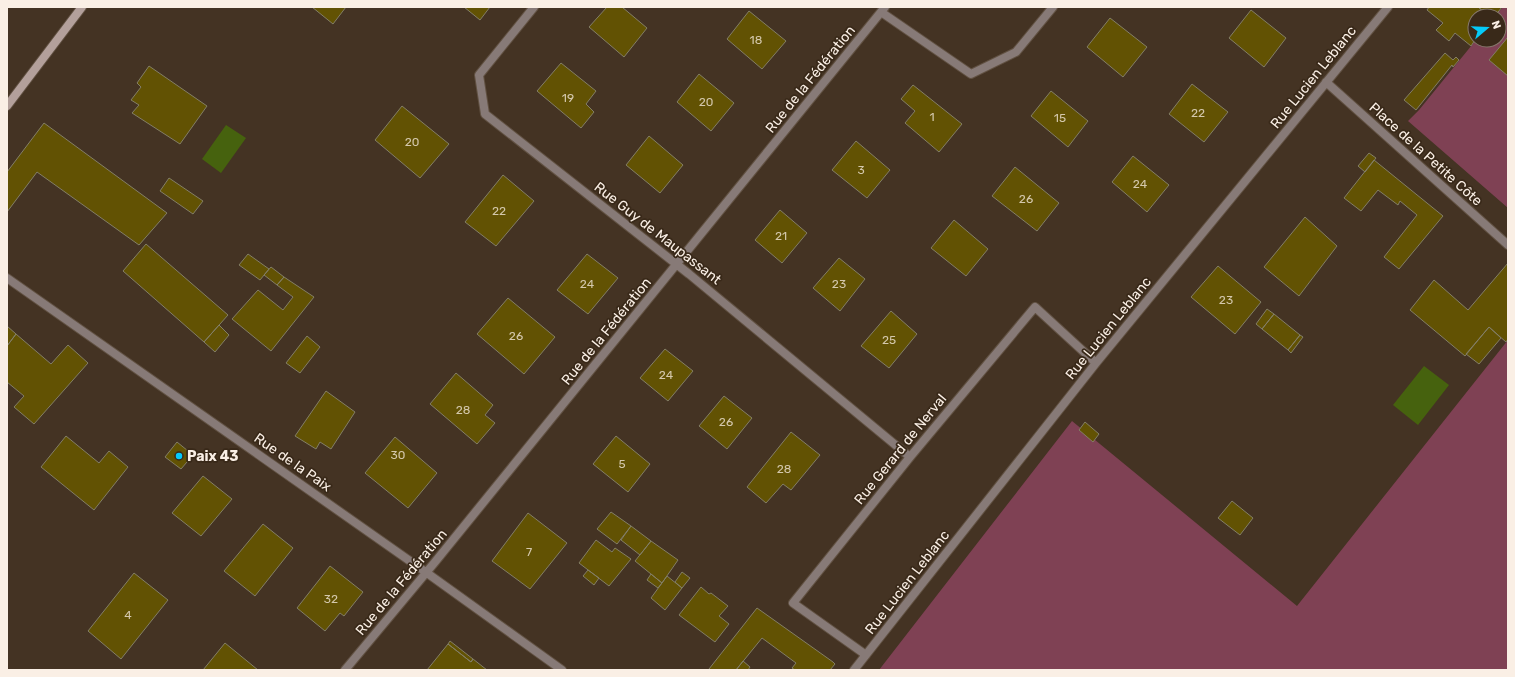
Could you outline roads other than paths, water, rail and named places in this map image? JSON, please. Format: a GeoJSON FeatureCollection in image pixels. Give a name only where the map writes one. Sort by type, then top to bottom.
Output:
{"type":"FeatureCollection","features":[{"type":"Feature","properties":{"kind":"street"},"geometry":{"type":"LineString","coordinates":[[7,106],[82,7]]}},
{"type":"Feature","properties":{"kind":"street","name":"Rue Guy de Maupassant"},"geometry":{"type":"LineString","coordinates":[[534,7],[479,75],[485,114],[676,264],[910,457]]}},
{"type":"Feature","properties":{"kind":"street"},"geometry":{"type":"LineString","coordinates":[[884,9],[971,74],[1016,52],[1053,7]]}},
{"type":"Feature","properties":{"kind":"street","name":"Rue Lucien Leblanc"},"geometry":{"type":"LineString","coordinates":[[854,670],[1096,363],[1388,7]]}},
{"type":"Feature","properties":{"kind":"street","name":"Rue de la Fédération"},"geometry":{"type":"LineString","coordinates":[[345,670],[427,572],[884,9]]}},
{"type":"Feature","properties":{"kind":"street","name":"Place de la Petite Côte"},"geometry":{"type":"LineString","coordinates":[[1326,82],[1508,244]]}},
{"type":"Feature","properties":{"kind":"street","name":"Rue de la Paix"},"geometry":{"type":"LineString","coordinates":[[7,278],[427,572],[559,669]]}},
{"type":"Feature","properties":{"kind":"street","name":"Rue Gerard de Nerval"},"geometry":{"type":"LineString","coordinates":[[866,655],[792,603],[910,457],[1035,307],[1096,363]]}},
{"type":"Feature","properties":{"kind":"place","name":"Paix 43"},"geometry":{"type":"Point","coordinates":[179,456]}}]}
